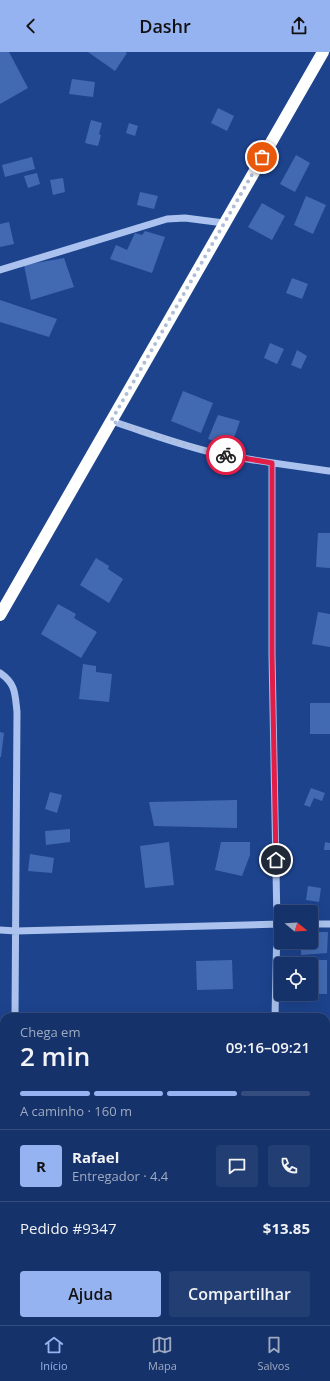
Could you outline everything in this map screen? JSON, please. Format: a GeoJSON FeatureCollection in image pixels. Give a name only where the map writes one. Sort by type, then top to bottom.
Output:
{"type":"FeatureCollection","features":[{"type":"Feature","properties":{"kind":"highway"},"geometry":{"type":"LineString","coordinates":[[0,615],[224,222],[323,52]]}},
{"type":"Feature","properties":{"kind":"street"},"geometry":{"type":"LineString","coordinates":[[0,270],[167,219],[185,218],[224,222]]}},
{"type":"Feature","properties":{"kind":"street"},"geometry":{"type":"LineString","coordinates":[[111,421],[218,454],[330,471]]}},
{"type":"Feature","properties":{"kind":"street"},"geometry":{"type":"LineString","coordinates":[[272,463],[272,654],[279,905]]}},
{"type":"Feature","properties":{"kind":"street"},"geometry":{"type":"LineString","coordinates":[[0,673],[8,679],[14,688],[17,712],[15,1013]]}},
{"type":"Feature","properties":{"kind":"street"},"geometry":{"type":"LineString","coordinates":[[0,930],[16,931],[274,924]]}},
{"type":"Feature","properties":{"kind":"street"},"geometry":{"type":"LineString","coordinates":[[318,924],[330,924]]}},
{"type":"Feature","properties":{"kind":"street"},"geometry":{"type":"LineString","coordinates":[[275,1013],[278,949]]}},
{"type":"Feature","properties":{"kind":"building"},"geometry":{"type":"Polygon","coordinates":[[[0,52],[9,52],[28,88],[0,104],[0,52]]]}},
{"type":"Feature","properties":{"kind":"building"},"geometry":{"type":"Polygon","coordinates":[[[88,52],[125,52],[127,53],[115,71],[88,52]]]}},
{"type":"Feature","properties":{"kind":"building"},"geometry":{"type":"Polygon","coordinates":[[[72,79],[95,82],[93,97],[69,94],[72,79]]]}},
{"type":"Feature","properties":{"kind":"building"},"geometry":{"type":"Polygon","coordinates":[[[218,108],[234,116],[227,131],[211,123],[218,108]]]}},
{"type":"Feature","properties":{"kind":"building"},"geometry":{"type":"Polygon","coordinates":[[[91,120],[102,123],[98,146],[85,143],[91,120]]]}},
{"type":"Feature","properties":{"kind":"building"},"geometry":{"type":"Polygon","coordinates":[[[129,123],[138,126],[135,136],[126,133],[129,123]]]}},
{"type":"Feature","properties":{"kind":"building"},"geometry":{"type":"Polygon","coordinates":[[[296,155],[310,163],[295,192],[280,184],[296,155]]]}},
{"type":"Feature","properties":{"kind":"building"},"geometry":{"type":"Polygon","coordinates":[[[32,157],[35,169],[5,177],[2,165],[32,157]]]}},
{"type":"Feature","properties":{"kind":"building"},"geometry":{"type":"Polygon","coordinates":[[[37,173],[40,184],[28,188],[24,176],[37,173]]]}},
{"type":"Feature","properties":{"kind":"building"},"geometry":{"type":"Polygon","coordinates":[[[63,178],[65,192],[53,195],[50,180],[63,178]]]}},
{"type":"Feature","properties":{"kind":"building"},"geometry":{"type":"Polygon","coordinates":[[[140,192],[158,196],[154,209],[137,205],[140,192]]]}},
{"type":"Feature","properties":{"kind":"building"},"geometry":{"type":"Polygon","coordinates":[[[306,196],[326,205],[313,234],[294,225],[306,196]]]}},
{"type":"Feature","properties":{"kind":"building"},"geometry":{"type":"Polygon","coordinates":[[[262,203],[285,216],[272,240],[248,227],[262,203]]]}},
{"type":"Feature","properties":{"kind":"building"},"geometry":{"type":"Polygon","coordinates":[[[9,222],[14,244],[0,247],[0,224],[9,222]]]}},
{"type":"Feature","properties":{"kind":"building"},"geometry":{"type":"Polygon","coordinates":[[[145,231],[165,237],[152,273],[110,259],[116,245],[127,250],[135,233],[142,235],[145,231]]]}},
{"type":"Feature","properties":{"kind":"building"},"geometry":{"type":"Polygon","coordinates":[[[64,258],[74,287],[31,300],[24,265],[64,258]]]}},
{"type":"Feature","properties":{"kind":"building"},"geometry":{"type":"Polygon","coordinates":[[[292,278],[308,284],[302,299],[286,293],[292,278]]]}},
{"type":"Feature","properties":{"kind":"building"},"geometry":{"type":"Polygon","coordinates":[[[0,300],[57,319],[49,337],[0,322],[0,300]]]}},
{"type":"Feature","properties":{"kind":"building"},"geometry":{"type":"Polygon","coordinates":[[[270,343],[284,349],[277,364],[264,358],[270,343]]]}},
{"type":"Feature","properties":{"kind":"building"},"geometry":{"type":"Polygon","coordinates":[[[297,350],[307,356],[301,369],[291,365],[297,350]]]}},
{"type":"Feature","properties":{"kind":"building"},"geometry":{"type":"Polygon","coordinates":[[[183,391],[213,403],[201,433],[171,421],[183,391]]]}},
{"type":"Feature","properties":{"kind":"building"},"geometry":{"type":"Polygon","coordinates":[[[218,415],[240,421],[231,446],[208,439],[218,415]]]}},
{"type":"Feature","properties":{"kind":"building"},"geometry":{"type":"Polygon","coordinates":[[[318,533],[330,533],[330,568],[316,567],[318,533]]]}},
{"type":"Feature","properties":{"kind":"building"},"geometry":{"type":"Polygon","coordinates":[[[96,558],[109,566],[108,569],[123,579],[109,603],[80,585],[96,558]]]}},
{"type":"Feature","properties":{"kind":"building"},"geometry":{"type":"Polygon","coordinates":[[[58,604],[76,614],[74,618],[97,632],[81,658],[41,634],[58,604]]]}},
{"type":"Feature","properties":{"kind":"building"},"geometry":{"type":"Polygon","coordinates":[[[318,612],[330,614],[330,647],[312,644],[318,612]]]}},
{"type":"Feature","properties":{"kind":"building"},"geometry":{"type":"Polygon","coordinates":[[[83,664],[96,666],[96,672],[112,674],[109,702],[79,699],[83,664]]]}},
{"type":"Feature","properties":{"kind":"building"},"geometry":{"type":"Polygon","coordinates":[[[310,703],[330,703],[330,734],[310,734],[310,703]]]}},
{"type":"Feature","properties":{"kind":"building"},"geometry":{"type":"Polygon","coordinates":[[[0,732],[4,733],[1,757],[0,757],[0,732]]]}},
{"type":"Feature","properties":{"kind":"building"},"geometry":{"type":"Polygon","coordinates":[[[311,788],[325,793],[322,801],[314,798],[310,807],[304,805],[311,788]]]}},
{"type":"Feature","properties":{"kind":"building"},"geometry":{"type":"Polygon","coordinates":[[[50,792],[62,795],[57,813],[45,809],[50,792]]]}},
{"type":"Feature","properties":{"kind":"building"},"geometry":{"type":"Polygon","coordinates":[[[237,800],[237,828],[154,826],[149,802],[237,800]]]}},
{"type":"Feature","properties":{"kind":"building"},"geometry":{"type":"Polygon","coordinates":[[[70,829],[70,842],[46,845],[45,831],[70,829]]]}},
{"type":"Feature","properties":{"kind":"building"},"geometry":{"type":"Polygon","coordinates":[[[169,842],[174,885],[145,888],[140,846],[169,842]]]}},
{"type":"Feature","properties":{"kind":"building"},"geometry":{"type":"Polygon","coordinates":[[[221,842],[250,842],[250,855],[242,876],[215,870],[221,842]]]}},
{"type":"Feature","properties":{"kind":"building"},"geometry":{"type":"Polygon","coordinates":[[[325,842],[330,843],[330,850],[324,850],[325,842]]]}},
{"type":"Feature","properties":{"kind":"building"},"geometry":{"type":"Polygon","coordinates":[[[30,854],[54,858],[52,873],[28,871],[30,854]]]}},
{"type":"Feature","properties":{"kind":"building"},"geometry":{"type":"Polygon","coordinates":[[[308,886],[321,888],[319,902],[306,900],[308,886]]]}},
{"type":"Feature","properties":{"kind":"building"},"geometry":{"type":"Polygon","coordinates":[[[318,932],[328,932],[327,953],[301,955],[301,949],[318,949],[318,932]]]}},
{"type":"Feature","properties":{"kind":"building"},"geometry":{"type":"Polygon","coordinates":[[[232,960],[233,989],[197,990],[196,961],[232,960]]]}},
{"type":"Feature","properties":{"kind":"building"},"geometry":{"type":"Polygon","coordinates":[[[318,960],[327,960],[327,994],[318,994],[318,960]]]}},
{"type":"Feature","properties":{"kind":"way so far"},"geometry":{"type":"LineString","coordinates":[[226,455],[183,444],[111,421],[262,157]]}},
{"type":"Feature","properties":{"kind":"route"},"geometry":{"type":"LineString","coordinates":[[226,455],[272,463],[272,654],[276,860]]}}]}
